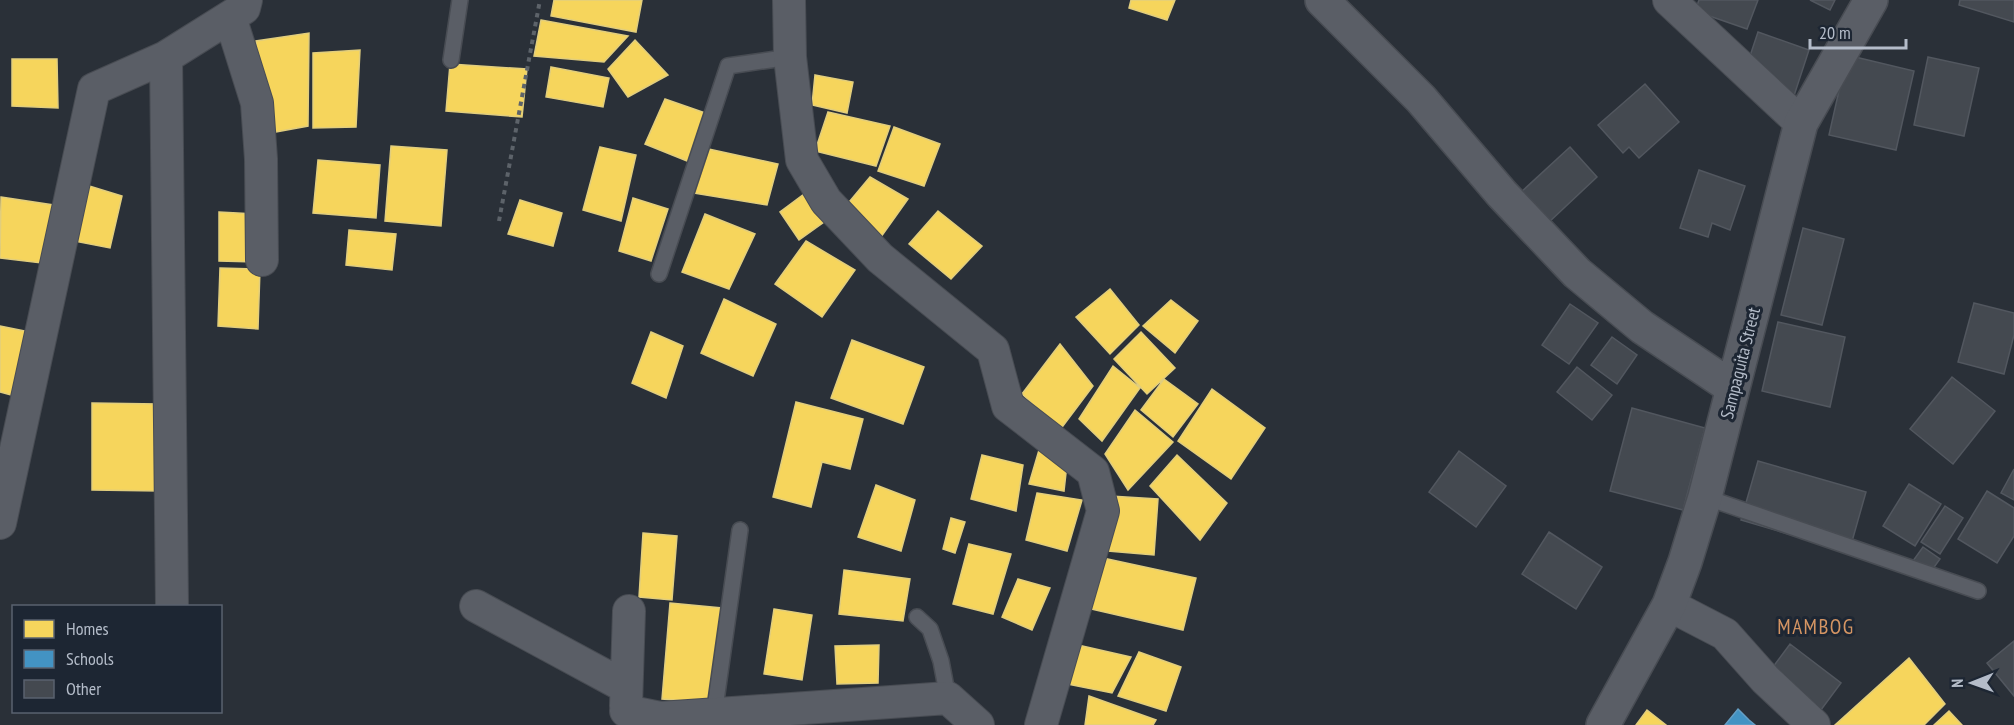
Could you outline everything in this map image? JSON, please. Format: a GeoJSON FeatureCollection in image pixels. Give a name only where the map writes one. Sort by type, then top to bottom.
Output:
{"type":"FeatureCollection","features":[{"type":"Feature","properties":{"kind":"street"},"geometry":{"type":"LineString","coordinates":[[789,0],[790,57],[802,160],[826,201],[880,258],[993,350],[1008,406],[1093,472],[1103,511],[1041,725]]}},
{"type":"Feature","properties":{"kind":"street"},"geometry":{"type":"LineString","coordinates":[[1322,0],[1421,99],[1502,194],[1577,273],[1642,327],[1733,388]]}},
{"type":"Feature","properties":{"kind":"street"},"geometry":{"type":"LineString","coordinates":[[1669,0],[1801,123]]}},
{"type":"Feature","properties":{"kind":"street","name":"Sampaguita Street"},"geometry":{"type":"LineString","coordinates":[[1604,725],[1669,605],[1705,497],[1801,123],[1871,0]]}},
{"type":"Feature","properties":{"kind":"street"},"geometry":{"type":"LineString","coordinates":[[0,523],[94,89],[166,57],[243,6],[257,103],[261,159],[262,260]]}},
{"type":"Feature","properties":{"kind":"street"},"geometry":{"type":"LineString","coordinates":[[166,57],[172,605]]}},
{"type":"Feature","properties":{"kind":"street"},"geometry":{"type":"LineString","coordinates":[[1669,605],[1725,634],[1765,679],[1814,725]]}},
{"type":"Feature","properties":{"kind":"street"},"geometry":{"type":"LineString","coordinates":[[476,606],[625,708],[660,718],[948,698],[978,725]]}},
{"type":"Feature","properties":{"kind":"street"},"geometry":{"type":"LineString","coordinates":[[625,708],[629,611]]}},
{"type":"Feature","properties":{"kind":"lane"},"geometry":{"type":"LineString","coordinates":[[451,60],[459,0]]}},
{"type":"Feature","properties":{"kind":"lane"},"geometry":{"type":"LineString","coordinates":[[660,274],[728,66],[790,57]]}},
{"type":"Feature","properties":{"kind":"lane"},"geometry":{"type":"LineString","coordinates":[[1705,497],[1978,591]]}},
{"type":"Feature","properties":{"kind":"lane"},"geometry":{"type":"LineString","coordinates":[[714,715],[740,530]]}},
{"type":"Feature","properties":{"kind":"lane"},"geometry":{"type":"LineString","coordinates":[[917,617],[930,628],[941,661],[948,698]]}},
{"type":"Feature","properties":{"kind":"path"},"geometry":{"type":"LineString","coordinates":[[499,221],[540,0]]}},
{"type":"Feature","properties":{"kind":"building: Homes"},"geometry":{"type":"Polygon","coordinates":[[[554,0],[642,0],[636,32],[551,16],[554,0]]]}},
{"type":"Feature","properties":{"kind":"building: Homes"},"geometry":{"type":"Polygon","coordinates":[[[1131,0],[1175,0],[1167,20],[1129,8],[1131,0]]]}},
{"type":"Feature","properties":{"kind":"building: Homes"},"geometry":{"type":"Polygon","coordinates":[[[541,20],[628,36],[604,62],[534,56],[541,20]]]}},
{"type":"Feature","properties":{"kind":"building: Homes"},"geometry":{"type":"Polygon","coordinates":[[[309,33],[308,126],[259,135],[256,41],[309,33]]]}},
{"type":"Feature","properties":{"kind":"building: Homes"},"geometry":{"type":"Polygon","coordinates":[[[635,40],[668,75],[628,97],[608,69],[635,40]]]}},
{"type":"Feature","properties":{"kind":"building: Homes"},"geometry":{"type":"Polygon","coordinates":[[[360,50],[356,127],[313,128],[313,53],[360,50]]]}},
{"type":"Feature","properties":{"kind":"building: Homes"},"geometry":{"type":"Polygon","coordinates":[[[12,59],[57,59],[58,108],[12,106],[12,59]]]}},
{"type":"Feature","properties":{"kind":"building: Homes"},"geometry":{"type":"Polygon","coordinates":[[[450,64],[527,69],[522,117],[446,111],[450,64]]]}},
{"type":"Feature","properties":{"kind":"building: Homes"},"geometry":{"type":"Polygon","coordinates":[[[551,67],[609,78],[603,107],[546,97],[551,67]]]}},
{"type":"Feature","properties":{"kind":"building: Homes"},"geometry":{"type":"Polygon","coordinates":[[[815,75],[853,82],[847,113],[812,105],[815,75]]]}},
{"type":"Feature","properties":{"kind":"building: Homes"},"geometry":{"type":"Polygon","coordinates":[[[665,99],[711,115],[692,163],[645,144],[665,99]]]}},
{"type":"Feature","properties":{"kind":"building: Homes"},"geometry":{"type":"Polygon","coordinates":[[[828,112],[890,126],[876,166],[815,151],[828,112]]]}},
{"type":"Feature","properties":{"kind":"building: Homes"},"geometry":{"type":"Polygon","coordinates":[[[894,127],[940,144],[924,186],[878,171],[894,127]]]}},
{"type":"Feature","properties":{"kind":"building: Homes"},"geometry":{"type":"Polygon","coordinates":[[[391,146],[447,150],[441,226],[385,221],[391,146]]]}},
{"type":"Feature","properties":{"kind":"building: Homes"},"geometry":{"type":"Polygon","coordinates":[[[600,147],[636,155],[621,221],[583,210],[600,147]]]}},
{"type":"Feature","properties":{"kind":"building: Homes"},"geometry":{"type":"Polygon","coordinates":[[[704,148],[778,164],[767,205],[687,192],[704,148]]]}},
{"type":"Feature","properties":{"kind":"building: Homes"},"geometry":{"type":"Polygon","coordinates":[[[318,160],[380,165],[376,218],[313,213],[318,160]]]}},
{"type":"Feature","properties":{"kind":"building: Homes"},"geometry":{"type":"Polygon","coordinates":[[[870,177],[908,199],[881,237],[845,207],[870,177]]]}},
{"type":"Feature","properties":{"kind":"building: Homes"},"geometry":{"type":"Polygon","coordinates":[[[86,185],[122,196],[110,248],[74,241],[86,185]]]}},
{"type":"Feature","properties":{"kind":"building: Homes"},"geometry":{"type":"Polygon","coordinates":[[[804,194],[824,222],[799,240],[780,212],[804,194]]]}},
{"type":"Feature","properties":{"kind":"building: Homes"},"geometry":{"type":"Polygon","coordinates":[[[1,197],[60,206],[50,264],[0,258],[1,197]]]}},
{"type":"Feature","properties":{"kind":"building: Homes"},"geometry":{"type":"Polygon","coordinates":[[[633,198],[668,209],[651,261],[619,251],[633,198]]]}},
{"type":"Feature","properties":{"kind":"building: Homes"},"geometry":{"type":"Polygon","coordinates":[[[520,200],[562,213],[553,246],[508,234],[520,200]]]}},
{"type":"Feature","properties":{"kind":"building: Homes"},"geometry":{"type":"Polygon","coordinates":[[[938,211],[982,246],[951,279],[909,244],[938,211]]]}},
{"type":"Feature","properties":{"kind":"building: Homes"},"geometry":{"type":"Polygon","coordinates":[[[219,212],[256,214],[256,262],[219,261],[219,212]]]}},
{"type":"Feature","properties":{"kind":"building: Homes"},"geometry":{"type":"Polygon","coordinates":[[[705,214],[755,234],[729,289],[682,272],[705,214]]]}},
{"type":"Feature","properties":{"kind":"building: Homes"},"geometry":{"type":"Polygon","coordinates":[[[349,230],[396,234],[392,270],[346,265],[349,230]]]}},
{"type":"Feature","properties":{"kind":"building: Homes"},"geometry":{"type":"Polygon","coordinates":[[[806,241],[855,270],[822,317],[775,284],[806,241]]]}},
{"type":"Feature","properties":{"kind":"building: Homes"},"geometry":{"type":"Polygon","coordinates":[[[220,268],[260,269],[258,329],[218,326],[220,268]]]}},
{"type":"Feature","properties":{"kind":"building: Homes"},"geometry":{"type":"Polygon","coordinates":[[[1110,289],[1139,325],[1110,354],[1076,317],[1110,289]]]}},
{"type":"Feature","properties":{"kind":"building: Homes"},"geometry":{"type":"Polygon","coordinates":[[[724,299],[776,324],[753,376],[701,353],[724,299]]]}},
{"type":"Feature","properties":{"kind":"building: Homes"},"geometry":{"type":"Polygon","coordinates":[[[1171,300],[1198,321],[1175,353],[1143,326],[1171,300]]]}},
{"type":"Feature","properties":{"kind":"building: Homes"},"geometry":{"type":"Polygon","coordinates":[[[0,326],[40,334],[26,399],[0,392],[0,326]]]}},
{"type":"Feature","properties":{"kind":"building: Homes"},"geometry":{"type":"Polygon","coordinates":[[[651,332],[683,346],[666,398],[632,383],[651,332]]]}},
{"type":"Feature","properties":{"kind":"building: Homes"},"geometry":{"type":"Polygon","coordinates":[[[1141,332],[1175,368],[1147,394],[1114,359],[1141,332]]]}},
{"type":"Feature","properties":{"kind":"building: Homes"},"geometry":{"type":"Polygon","coordinates":[[[852,340],[924,367],[903,424],[831,398],[852,340]]]}},
{"type":"Feature","properties":{"kind":"building: Homes"},"geometry":{"type":"Polygon","coordinates":[[[1060,344],[1093,386],[1060,430],[1022,394],[1060,344]]]}},
{"type":"Feature","properties":{"kind":"building: Homes"},"geometry":{"type":"Polygon","coordinates":[[[1113,366],[1140,388],[1102,441],[1079,419],[1113,366]]]}},
{"type":"Feature","properties":{"kind":"building: Homes"},"geometry":{"type":"Polygon","coordinates":[[[1164,379],[1198,404],[1173,437],[1141,410],[1164,379]]]}},
{"type":"Feature","properties":{"kind":"building: Homes"},"geometry":{"type":"Polygon","coordinates":[[[1212,389],[1265,428],[1231,479],[1178,441],[1212,389]]]}},
{"type":"Feature","properties":{"kind":"building: Homes"},"geometry":{"type":"Polygon","coordinates":[[[796,402],[863,419],[850,469],[822,462],[811,507],[773,497],[796,402]]]}},
{"type":"Feature","properties":{"kind":"building: Homes"},"geometry":{"type":"Polygon","coordinates":[[[92,403],[159,404],[159,491],[92,490],[92,403]]]}},
{"type":"Feature","properties":{"kind":"building: Homes"},"geometry":{"type":"Polygon","coordinates":[[[1135,410],[1173,442],[1128,490],[1105,454],[1135,410]]]}},
{"type":"Feature","properties":{"kind":"building: Homes"},"geometry":{"type":"Polygon","coordinates":[[[1039,450],[1067,464],[1064,491],[1029,484],[1039,450]]]}},
{"type":"Feature","properties":{"kind":"building: Homes"},"geometry":{"type":"Polygon","coordinates":[[[982,455],[1023,465],[1016,511],[971,499],[982,455]]]}},
{"type":"Feature","properties":{"kind":"building: Homes"},"geometry":{"type":"Polygon","coordinates":[[[1177,455],[1227,503],[1200,540],[1150,486],[1177,455]]]}},
{"type":"Feature","properties":{"kind":"building: Homes"},"geometry":{"type":"Polygon","coordinates":[[[876,485],[915,500],[901,551],[858,537],[876,485]]]}},
{"type":"Feature","properties":{"kind":"building: Homes"},"geometry":{"type":"Polygon","coordinates":[[[1037,493],[1082,500],[1067,551],[1026,540],[1037,493]]]}},
{"type":"Feature","properties":{"kind":"building: Homes"},"geometry":{"type":"Polygon","coordinates":[[[1110,496],[1158,499],[1154,555],[1108,551],[1110,496]]]}},
{"type":"Feature","properties":{"kind":"building: Homes"},"geometry":{"type":"Polygon","coordinates":[[[951,518],[965,522],[955,553],[943,549],[951,518]]]}},
{"type":"Feature","properties":{"kind":"building: Homes"},"geometry":{"type":"Polygon","coordinates":[[[643,533],[677,536],[672,600],[639,597],[643,533]]]}},
{"type":"Feature","properties":{"kind":"building: Homes"},"geometry":{"type":"Polygon","coordinates":[[[969,544],[1011,554],[993,614],[953,604],[969,544]]]}},
{"type":"Feature","properties":{"kind":"building: Homes"},"geometry":{"type":"Polygon","coordinates":[[[1103,558],[1196,578],[1183,630],[1091,609],[1103,558]]]}},
{"type":"Feature","properties":{"kind":"building: Homes"},"geometry":{"type":"Polygon","coordinates":[[[844,570],[910,579],[903,621],[839,614],[844,570]]]}},
{"type":"Feature","properties":{"kind":"building: Homes"},"geometry":{"type":"Polygon","coordinates":[[[1018,579],[1050,588],[1032,630],[1002,617],[1018,579]]]}},
{"type":"Feature","properties":{"kind":"building: Homes"},"geometry":{"type":"Polygon","coordinates":[[[670,603],[722,608],[714,703],[662,699],[670,603]]]}},
{"type":"Feature","properties":{"kind":"building: Homes"},"geometry":{"type":"Polygon","coordinates":[[[774,609],[812,615],[802,680],[764,674],[774,609]]]}},
{"type":"Feature","properties":{"kind":"building: Homes"},"geometry":{"type":"Polygon","coordinates":[[[879,645],[878,683],[837,684],[835,646],[879,645]]]}},
{"type":"Feature","properties":{"kind":"building: Homes"},"geometry":{"type":"Polygon","coordinates":[[[1078,645],[1131,657],[1112,693],[1067,684],[1078,645]]]}},
{"type":"Feature","properties":{"kind":"building: Homes"},"geometry":{"type":"Polygon","coordinates":[[[1139,652],[1181,667],[1166,711],[1118,696],[1139,652]]]}},
{"type":"Feature","properties":{"kind":"building: Homes"},"geometry":{"type":"Polygon","coordinates":[[[1909,658],[1945,704],[1924,725],[1835,725],[1909,658]]]}},
{"type":"Feature","properties":{"kind":"building: Homes"},"geometry":{"type":"Polygon","coordinates":[[[1089,696],[1156,720],[1153,725],[1085,725],[1089,696]]]}},
{"type":"Feature","properties":{"kind":"building: Homes"},"geometry":{"type":"Polygon","coordinates":[[[1647,710],[1666,725],[1636,725],[1647,710]]]}},
{"type":"Feature","properties":{"kind":"building: Homes"},"geometry":{"type":"Polygon","coordinates":[[[1949,711],[1962,725],[1934,725],[1949,711]]]}},
{"type":"Feature","properties":{"kind":"building: Schools"},"geometry":{"type":"Polygon","coordinates":[[[1738,709],[1749,720],[1755,725],[1725,725],[1738,709]]]}},
{"type":"Feature","properties":{"kind":"building: Other"},"geometry":{"type":"Polygon","coordinates":[[[1699,0],[1758,0],[1747,29],[1695,11],[1699,0]]]}},
{"type":"Feature","properties":{"kind":"building: Other"},"geometry":{"type":"Polygon","coordinates":[[[1810,0],[1835,0],[1830,10],[1810,0]]]}},
{"type":"Feature","properties":{"kind":"building: Other"},"geometry":{"type":"Polygon","coordinates":[[[1960,0],[2014,0],[2014,22],[1959,5],[1960,0]]]}},
{"type":"Feature","properties":{"kind":"building: Other"},"geometry":{"type":"Polygon","coordinates":[[[1758,32],[1809,50],[1791,105],[1747,65],[1758,32]]]}},
{"type":"Feature","properties":{"kind":"building: Other"},"geometry":{"type":"Polygon","coordinates":[[[1847,55],[1914,71],[1896,150],[1829,135],[1847,55]]]}},
{"type":"Feature","properties":{"kind":"building: Other"},"geometry":{"type":"Polygon","coordinates":[[[1928,57],[1979,68],[1964,136],[1914,125],[1928,57]]]}},
{"type":"Feature","properties":{"kind":"building: Other"},"geometry":{"type":"Polygon","coordinates":[[[1645,84],[1679,122],[1639,158],[1629,147],[1623,153],[1598,125],[1645,84]]]}},
{"type":"Feature","properties":{"kind":"building: Other"},"geometry":{"type":"Polygon","coordinates":[[[1570,147],[1597,177],[1547,224],[1519,194],[1570,147]]]}},
{"type":"Feature","properties":{"kind":"building: Other"},"geometry":{"type":"Polygon","coordinates":[[[1699,170],[1745,186],[1730,230],[1712,223],[1708,237],[1680,228],[1699,170]]]}},
{"type":"Feature","properties":{"kind":"building: Other"},"geometry":{"type":"Polygon","coordinates":[[[1803,228],[1844,239],[1822,325],[1781,315],[1803,228]]]}},
{"type":"Feature","properties":{"kind":"building: Other"},"geometry":{"type":"Polygon","coordinates":[[[1974,303],[2014,313],[2014,335],[2004,374],[1958,362],[1974,303]]]}},
{"type":"Feature","properties":{"kind":"building: Other"},"geometry":{"type":"Polygon","coordinates":[[[1570,304],[1598,323],[1569,364],[1542,345],[1570,304]]]}},
{"type":"Feature","properties":{"kind":"building: Other"},"geometry":{"type":"Polygon","coordinates":[[[1778,322],[1845,337],[1830,407],[1762,391],[1778,322]]]}},
{"type":"Feature","properties":{"kind":"building: Other"},"geometry":{"type":"Polygon","coordinates":[[[1612,337],[1637,355],[1617,384],[1591,365],[1612,337]]]}},
{"type":"Feature","properties":{"kind":"building: Other"},"geometry":{"type":"Polygon","coordinates":[[[1577,367],[1612,395],[1592,420],[1557,392],[1577,367]]]}},
{"type":"Feature","properties":{"kind":"building: Other"},"geometry":{"type":"Polygon","coordinates":[[[1952,377],[1995,411],[1953,464],[1910,429],[1952,377]]]}},
{"type":"Feature","properties":{"kind":"building: Other"},"geometry":{"type":"Polygon","coordinates":[[[1632,408],[1705,428],[1683,510],[1610,491],[1632,408]]]}},
{"type":"Feature","properties":{"kind":"building: Other"},"geometry":{"type":"Polygon","coordinates":[[[1459,451],[1506,486],[1476,527],[1429,492],[1459,451]]]}},
{"type":"Feature","properties":{"kind":"building: Other"},"geometry":{"type":"Polygon","coordinates":[[[1758,461],[1866,492],[1849,552],[1741,520],[1758,461]]]}},
{"type":"Feature","properties":{"kind":"building: Other"},"geometry":{"type":"Polygon","coordinates":[[[2014,469],[2014,500],[2001,493],[2014,469]]]}},
{"type":"Feature","properties":{"kind":"building: Other"},"geometry":{"type":"Polygon","coordinates":[[[1909,484],[1941,504],[1915,546],[1883,526],[1909,484]]]}},
{"type":"Feature","properties":{"kind":"building: Other"},"geometry":{"type":"Polygon","coordinates":[[[1987,491],[2014,508],[2014,536],[1997,563],[1958,539],[1987,491]]]}},
{"type":"Feature","properties":{"kind":"building: Other"},"geometry":{"type":"Polygon","coordinates":[[[1945,506],[1963,518],[1940,554],[1921,542],[1945,506]]]}},
{"type":"Feature","properties":{"kind":"building: Other"},"geometry":{"type":"Polygon","coordinates":[[[1549,532],[1602,567],[1576,609],[1522,574],[1549,532]]]}},
{"type":"Feature","properties":{"kind":"building: Other"},"geometry":{"type":"Polygon","coordinates":[[[1923,547],[1940,559],[1927,577],[1910,565],[1923,547]]]}},
{"type":"Feature","properties":{"kind":"building: Other"},"geometry":{"type":"Polygon","coordinates":[[[2014,641],[2014,696],[1987,663],[2014,641]]]}},
{"type":"Feature","properties":{"kind":"building: Other"},"geometry":{"type":"Polygon","coordinates":[[[1790,644],[1841,683],[1815,718],[1764,679],[1790,644]]]}},
{"type":"Feature","properties":{"kind":"district","name":"MAMBOG"},"geometry":{"type":"Point","coordinates":[1816,626]}}]}
